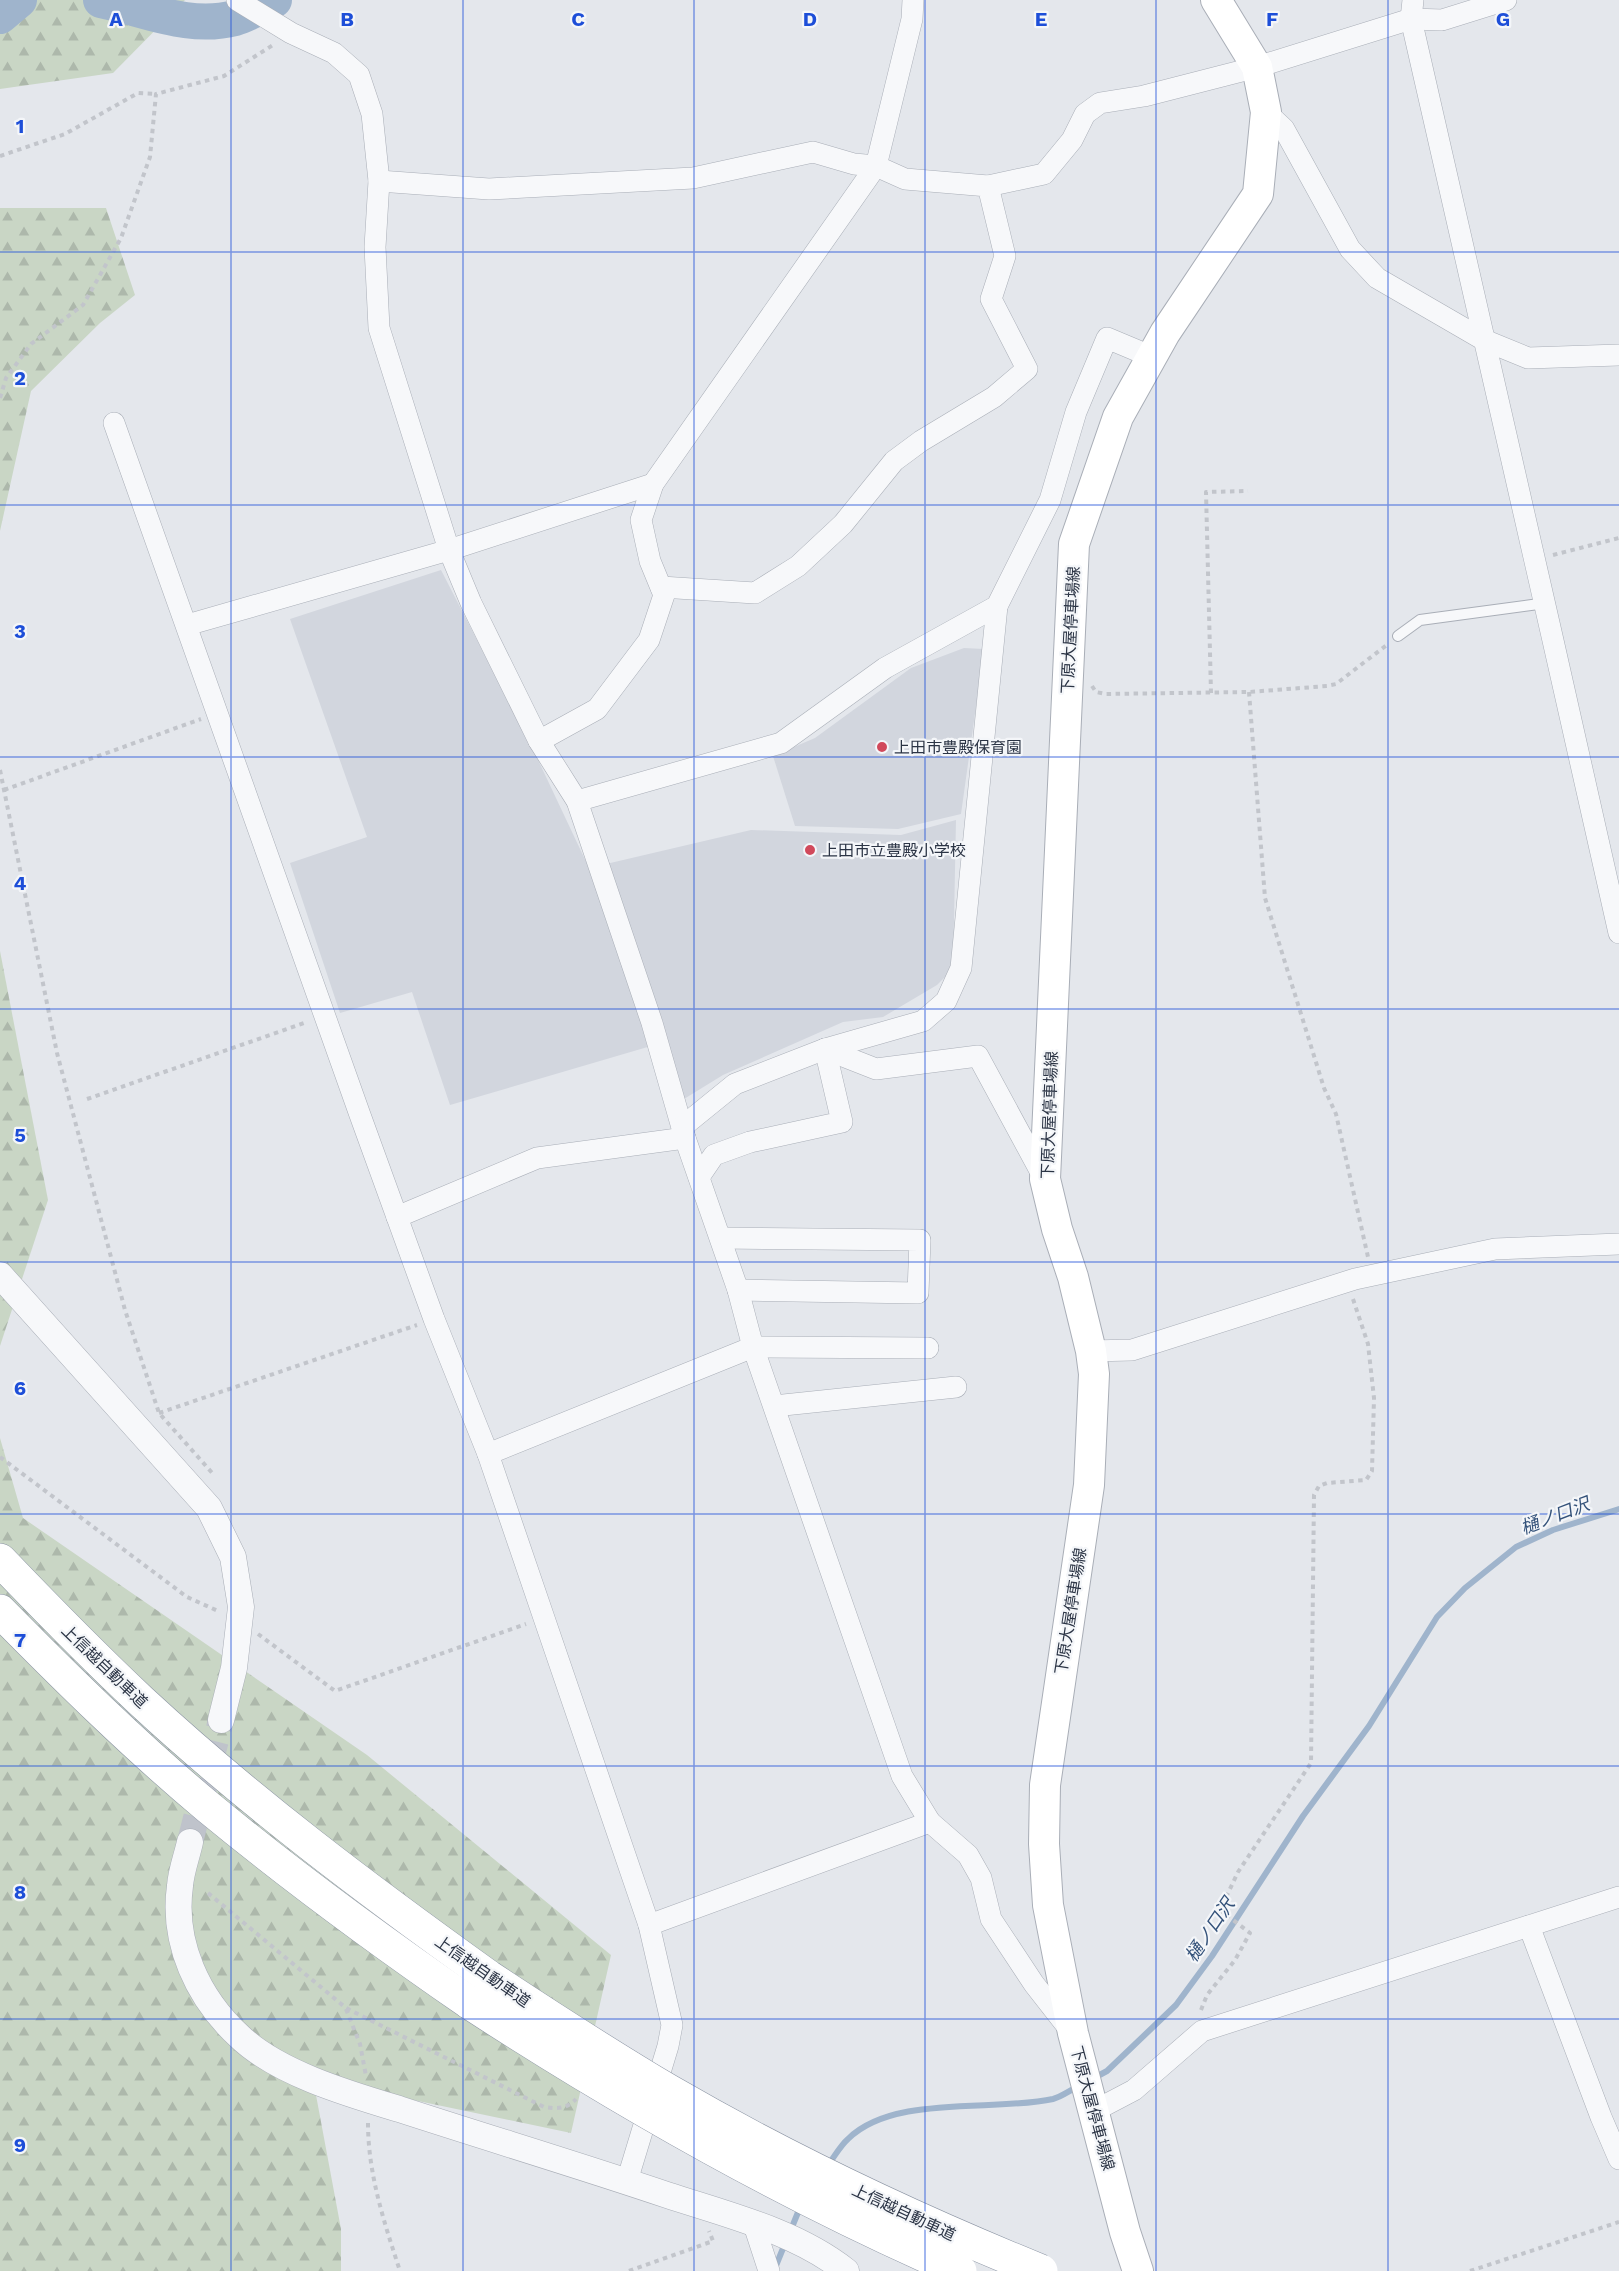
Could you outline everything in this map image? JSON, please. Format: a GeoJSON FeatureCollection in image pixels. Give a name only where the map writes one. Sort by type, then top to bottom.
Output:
{"type":"FeatureCollection","features":[{"type":"Feature","properties":{"kind":"highway","name":"上信越自動車道"},"geometry":{"type":"LineString","coordinates":[[0,1560],[141,1701],[230,1780],[383,1900],[489,1977],[660,2085],[767,2145],[971,2243],[1041,2271]]}},
{"type":"Feature","properties":{"kind":"highway","name":"上信越自動車道"},"geometry":{"type":"LineString","coordinates":[[0,1611],[118,1728],[207,1806],[379,1941],[470,2004],[609,2091],[752,2172],[960,2271]]}},
{"type":"Feature","properties":{"kind":"main road","name":"下原大屋停車場線"},"geometry":{"type":"LineString","coordinates":[[1138,2271],[1125,2232],[1073,2033],[1048,1905],[1044,1844],[1045,1785],[1089,1485],[1094,1374],[1073,1277],[1057,1230],[1045,1179],[1074,544],[1118,417],[1165,333],[1258,194],[1266,112],[1257,67],[1216,0]]}},
{"type":"Feature","properties":{"kind":"street"},"geometry":{"type":"LineString","coordinates":[[539,741],[597,710],[649,640],[664,595],[651,561],[641,520],[653,484],[876,166],[912,19],[913,0]]}},
{"type":"Feature","properties":{"kind":"street"},"geometry":{"type":"LineString","coordinates":[[379,181],[489,189],[693,178],[813,152],[854,164],[876,166],[905,179],[988,186],[1044,174],[1072,140],[1085,114],[1100,103],[1144,96],[1257,67],[1412,9],[1442,20],[1506,0]]}},
{"type":"Feature","properties":{"kind":"street"},"geometry":{"type":"LineString","coordinates":[[238,1],[285,30],[334,52],[359,75],[372,114],[379,181],[375,247],[379,328],[449,550],[471,603],[539,741],[577,801],[652,1023],[684,1132],[738,1290],[753,1347],[902,1776],[930,1822],[968,1855],[981,1878],[991,1919],[1034,1984],[1073,2033]]}},
{"type":"Feature","properties":{"kind":"street"},"geometry":{"type":"LineString","coordinates":[[1412,9],[1484,340],[1619,933]]}},
{"type":"Feature","properties":{"kind":"street"},"geometry":{"type":"LineString","coordinates":[[1266,112],[1284,129],[1350,249],[1377,278],[1484,340],[1528,358],[1619,356]]}},
{"type":"Feature","properties":{"kind":"street"},"geometry":{"type":"LineString","coordinates":[[661,587],[755,593],[798,566],[843,524],[894,461],[921,441],[994,397],[1027,369],[992,299],[1005,256],[988,186]]}},
{"type":"Feature","properties":{"kind":"street"},"geometry":{"type":"LineString","coordinates":[[397,1217],[537,1158],[684,1132],[735,1084],[825,1049],[923,1021],[946,1000],[961,968],[998,606],[1050,500],[1076,412],[1107,338],[1138,351],[1150,362]]}},
{"type":"Feature","properties":{"kind":"street"},"geometry":{"type":"LineString","coordinates":[[114,423],[434,1319],[488,1454],[649,1925],[672,2025],[668,2046],[627,2181]]}},
{"type":"Feature","properties":{"kind":"street"},"geometry":{"type":"LineString","coordinates":[[187,625],[449,550],[653,484]]}},
{"type":"Feature","properties":{"kind":"street"},"geometry":{"type":"LineString","coordinates":[[577,801],[781,743],[885,668],[998,606]]}},
{"type":"Feature","properties":{"kind":"street"},"geometry":{"type":"LineString","coordinates":[[825,1049],[876,1070],[978,1056],[1045,1179]]}},
{"type":"Feature","properties":{"kind":"street"},"geometry":{"type":"LineString","coordinates":[[699,1177],[714,1155],[750,1142],[842,1122],[825,1049]]}},
{"type":"Feature","properties":{"kind":"street"},"geometry":{"type":"LineString","coordinates":[[721,1238],[920,1240],[918,1293],[738,1290]]}},
{"type":"Feature","properties":{"kind":"street"},"geometry":{"type":"LineString","coordinates":[[1090,1350],[1132,1350],[1372,1275],[1495,1249],[1619,1244]]}},
{"type":"Feature","properties":{"kind":"street"},"geometry":{"type":"LineString","coordinates":[[0,1275],[209,1508],[233,1557],[241,1607],[234,1668],[221,1720]]}},
{"type":"Feature","properties":{"kind":"street"},"geometry":{"type":"LineString","coordinates":[[488,1454],[753,1347],[928,1348]]}},
{"type":"Feature","properties":{"kind":"street"},"geometry":{"type":"LineString","coordinates":[[774,1406],[956,1387]]}},
{"type":"Feature","properties":{"kind":"street"},"geometry":{"type":"LineString","coordinates":[[649,1925],[930,1822]]}},
{"type":"Feature","properties":{"kind":"street"},"geometry":{"type":"LineString","coordinates":[[190,1842],[179,1886],[179,1921],[184,1952],[198,1984],[215,2011],[240,2038],[277,2063],[345,2092],[753,2222],[825,2255],[846,2271]]}},
{"type":"Feature","properties":{"kind":"street"},"geometry":{"type":"LineString","coordinates":[[1089,2092],[1134,2090],[1202,2031],[1619,1897]]}},
{"type":"Feature","properties":{"kind":"street"},"geometry":{"type":"LineString","coordinates":[[1529,1926],[1619,2159]]}},
{"type":"Feature","properties":{"kind":"street"},"geometry":{"type":"LineString","coordinates":[[753,2222],[769,2271]]}},
{"type":"Feature","properties":{"kind":"lane"},"geometry":{"type":"LineString","coordinates":[[1398,636],[1420,620],[1545,603]]}},
{"type":"Feature","properties":{"kind":"path"},"geometry":{"type":"LineString","coordinates":[[0,156],[65,134],[138,93],[156,94],[224,76],[285,30]]}},
{"type":"Feature","properties":{"kind":"path"},"geometry":{"type":"LineString","coordinates":[[0,398],[6,378],[31,344],[83,304],[121,238],[150,157],[156,94]]}},
{"type":"Feature","properties":{"kind":"path"},"geometry":{"type":"LineString","coordinates":[[1211,693],[1206,492],[1248,491]]}},
{"type":"Feature","properties":{"kind":"path"},"geometry":{"type":"LineString","coordinates":[[1535,560],[1619,538]]}},
{"type":"Feature","properties":{"kind":"path"},"geometry":{"type":"LineString","coordinates":[[1090,675],[1091,686],[1096,692],[1107,694],[1250,692],[1336,684],[1398,636]]}},
{"type":"Feature","properties":{"kind":"path"},"geometry":{"type":"LineString","coordinates":[[1250,692],[1265,898],[1324,1088],[1336,1114],[1372,1275]]}},
{"type":"Feature","properties":{"kind":"path"},"geometry":{"type":"LineString","coordinates":[[4,790],[218,712]]}},
{"type":"Feature","properties":{"kind":"path"},"geometry":{"type":"LineString","coordinates":[[0,770],[57,1053],[124,1310],[159,1413],[214,1475]]}},
{"type":"Feature","properties":{"kind":"path"},"geometry":{"type":"LineString","coordinates":[[87,1099],[325,1016]]}},
{"type":"Feature","properties":{"kind":"path"},"geometry":{"type":"LineString","coordinates":[[1202,2031],[1200,2012],[1207,1995],[1235,1960],[1250,1933],[1220,1910],[1238,1872],[1311,1763],[1314,1495],[1320,1486],[1327,1483],[1366,1480],[1372,1472],[1374,1398],[1368,1344],[1347,1282]]}},
{"type":"Feature","properties":{"kind":"path"},"geometry":{"type":"LineString","coordinates":[[159,1413],[434,1319]]}},
{"type":"Feature","properties":{"kind":"path"},"geometry":{"type":"LineString","coordinates":[[0,1457],[187,1597],[240,1620],[335,1691],[544,1618]]}},
{"type":"Feature","properties":{"kind":"path"},"geometry":{"type":"LineString","coordinates":[[208,1893],[346,2008],[360,2044],[368,2087]]}},
{"type":"Feature","properties":{"kind":"path"},"geometry":{"type":"LineString","coordinates":[[368,2121],[368,2143],[378,2204],[399,2271]]}},
{"type":"Feature","properties":{"kind":"path"},"geometry":{"type":"LineString","coordinates":[[629,2271],[713,2241],[698,2205]]}},
{"type":"Feature","properties":{"kind":"path"},"geometry":{"type":"LineString","coordinates":[[1470,2271],[1619,2222]]}},
{"type":"Feature","properties":{"kind":"shaded area","name":"上田市立豊殿小学校"},"geometry":{"type":"Polygon","coordinates":[[[441,570],[531,745],[589,868],[751,830],[901,835],[956,820],[953,969],[937,985],[883,1017],[843,1022],[723,1075],[684,1099],[668,1041],[450,1105],[412,992],[340,1013],[290,863],[367,837],[290,619],[441,570]]]}},
{"type":"Feature","properties":{"kind":"shaded area","name":"上田市豊殿保育園"},"geometry":{"type":"Polygon","coordinates":[[[964,648],[984,649],[961,814],[898,829],[795,826],[773,756],[815,738],[911,668],[964,648]]]}},
{"type":"Feature","properties":{"kind":"green space"},"geometry":{"type":"Polygon","coordinates":[[[0,0],[185,0],[113,73],[0,89],[0,0]]]}},
{"type":"Feature","properties":{"kind":"green space"},"geometry":{"type":"Polygon","coordinates":[[[0,208],[106,208],[135,295],[100,323],[31,391],[0,531],[0,208]]]}},
{"type":"Feature","properties":{"kind":"green space"},"geometry":{"type":"Polygon","coordinates":[[[0,951],[48,1200],[0,1346],[0,951]]]}},
{"type":"Feature","properties":{"kind":"green space"},"geometry":{"type":"Polygon","coordinates":[[[0,1438],[23,1518],[367,1755],[611,1955],[571,2133],[313,2079],[341,2229],[341,2271],[0,2271],[0,1438]]]}},
{"type":"Feature","properties":{"kind":"waterway"},"geometry":{"type":"LineString","coordinates":[[0,16],[19,0]]}},
{"type":"Feature","properties":{"kind":"waterway"},"geometry":{"type":"LineString","coordinates":[[101,0],[168,17],[201,22],[235,18],[274,0]]}},
{"type":"Feature","properties":{"kind":"waterway","name":"樋ノ口沢"},"geometry":{"type":"LineString","coordinates":[[1094,2078],[1107,2071],[1176,2005],[1212,1956],[1303,1816],[1369,1726],[1437,1617],[1465,1588],[1516,1547],[1553,1530],[1619,1509]]}},
{"type":"Feature","properties":{"kind":"waterway","name":"樋ノ口沢"},"geometry":{"type":"LineString","coordinates":[[828,2165],[848,2139],[867,2125],[891,2116],[946,2107],[1029,2103],[1053,2099],[1077,2087]]}},
{"type":"Feature","properties":{"kind":"waterway","name":"樋ノ口沢"},"geometry":{"type":"LineString","coordinates":[[790,2232],[801,2205]]}},
{"type":"Feature","properties":{"kind":"waterway","name":"樋ノ口沢"},"geometry":{"type":"LineString","coordinates":[[775,2268],[786,2241]]}},
{"type":"Feature","properties":{"kind":"tunnel"},"geometry":{"type":"LineString","coordinates":[[190,1842],[221,1720]]}},
{"type":"Feature","properties":{"kind":"place","name":"上田市豊殿保育園"},"geometry":{"type":"Point","coordinates":[882,747]}},
{"type":"Feature","properties":{"kind":"place","name":"上田市立豊殿小学校"},"geometry":{"type":"Point","coordinates":[810,850]}}]}
